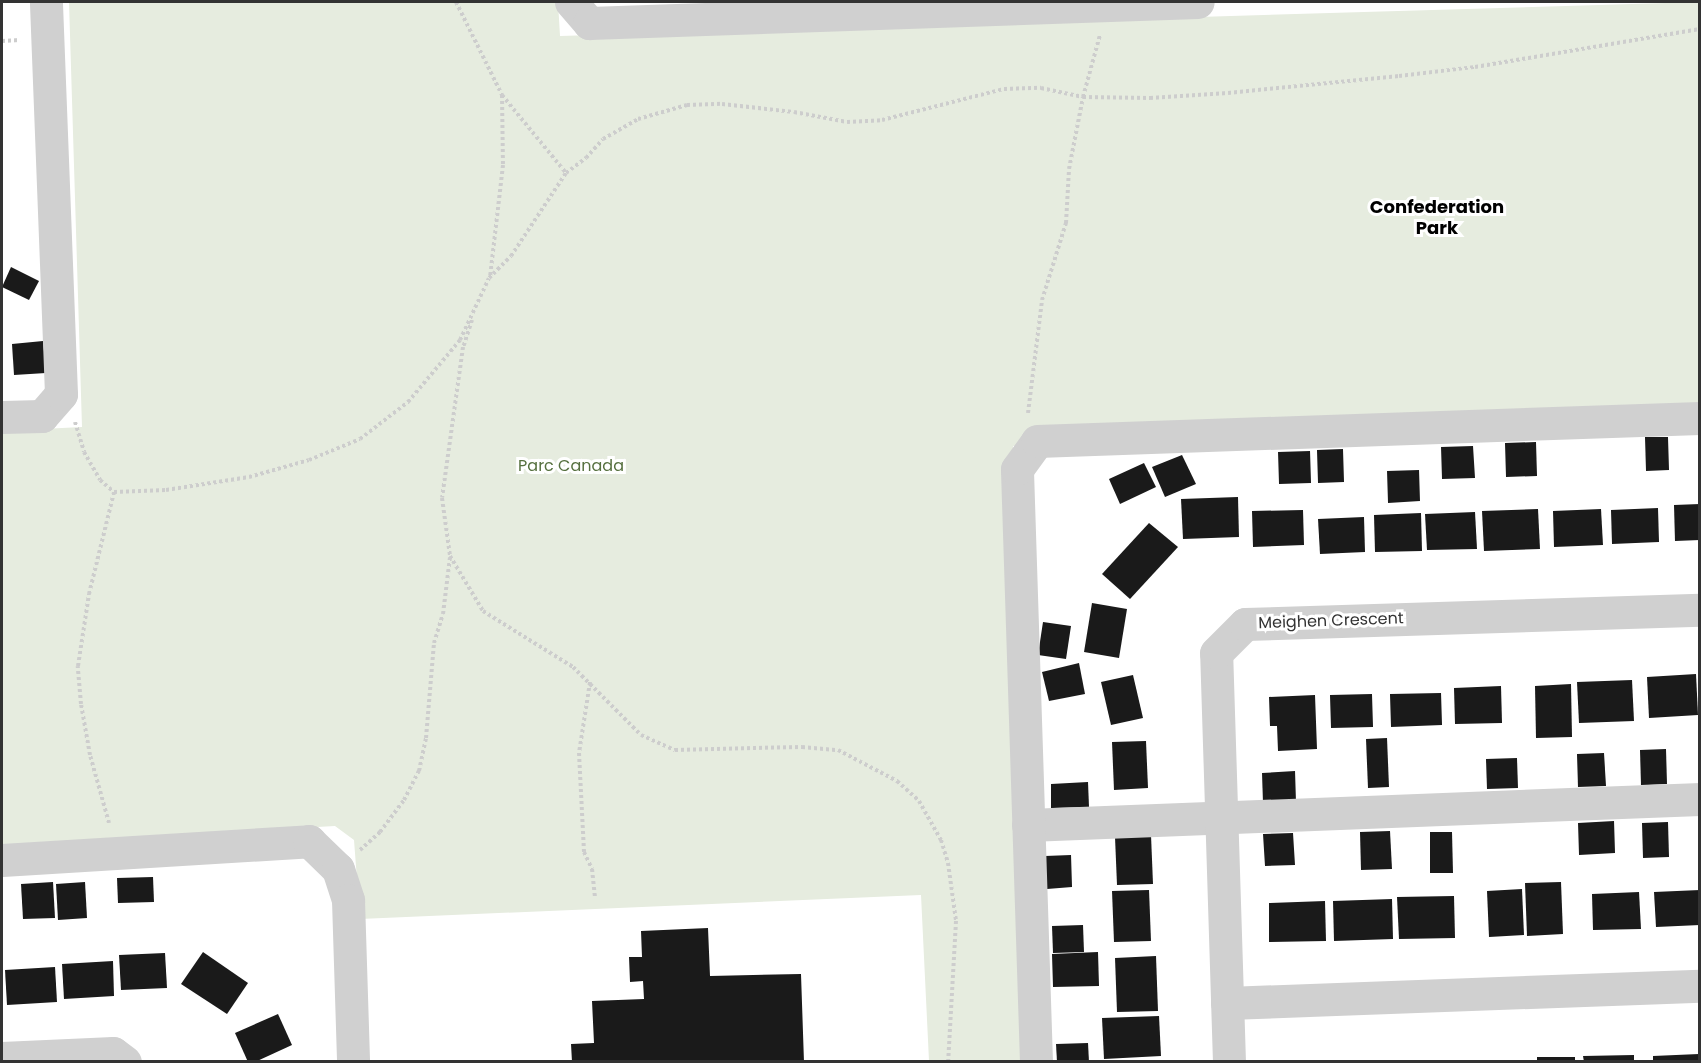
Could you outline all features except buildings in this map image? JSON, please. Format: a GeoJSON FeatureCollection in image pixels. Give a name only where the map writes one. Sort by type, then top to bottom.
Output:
{"type":"FeatureCollection","features":[{"type":"Feature","properties":{"kind":"street"},"geometry":{"type":"LineString","coordinates":[[2,417],[42,416],[61,394],[46,2]]}},
{"type":"Feature","properties":{"kind":"street"},"geometry":{"type":"LineString","coordinates":[[572,2],[589,23],[1198,2]]}},
{"type":"Feature","properties":{"kind":"street"},"geometry":{"type":"LineString","coordinates":[[1036,1062],[1017,469],[1037,441],[1700,418]]}},
{"type":"Feature","properties":{"kind":"street","name":"Meighen Crescent"},"geometry":{"type":"LineString","coordinates":[[1229,1062],[1216,653],[1245,624],[1700,610]]}},
{"type":"Feature","properties":{"kind":"street"},"geometry":{"type":"LineString","coordinates":[[1028,825],[1700,799]]}},
{"type":"Feature","properties":{"kind":"street"},"geometry":{"type":"LineString","coordinates":[[2,860],[309,841],[338,869],[348,900],[353,1062]]}},
{"type":"Feature","properties":{"kind":"street"},"geometry":{"type":"LineString","coordinates":[[1227,1003],[1700,986]]}},
{"type":"Feature","properties":{"kind":"street"},"geometry":{"type":"LineString","coordinates":[[2,1058],[113,1053],[125,1062]]}},
{"type":"Feature","properties":{"kind":"path"},"geometry":{"type":"LineString","coordinates":[[456,2],[501,95],[566,173]]}},
{"type":"Feature","properties":{"kind":"path"},"geometry":{"type":"LineString","coordinates":[[1037,441],[1027,423],[1042,300],[1066,223],[1069,169],[1083,97],[1109,5]]}},
{"type":"Feature","properties":{"kind":"path"},"geometry":{"type":"LineString","coordinates":[[489,278],[511,256],[566,173],[586,158],[603,139],[638,118],[687,105],[732,105],[794,112],[847,122],[882,120],[1004,89],[1041,88],[1083,97],[1150,98],[1217,94],[1475,67],[1700,29]]}},
{"type":"Feature","properties":{"kind":"path"},"geometry":{"type":"LineString","coordinates":[[61,394],[74,418],[84,452],[100,480],[114,492],[166,490],[249,477],[309,460],[360,439],[408,402],[460,340],[489,278],[503,165],[501,95]]}},
{"type":"Feature","properties":{"kind":"path"},"geometry":{"type":"LineString","coordinates":[[338,869],[380,832],[404,800],[419,771],[426,738],[434,643],[443,614],[450,556],[442,498],[463,347],[477,305]]}},
{"type":"Feature","properties":{"kind":"path"},"geometry":{"type":"LineString","coordinates":[[114,492],[89,594],[78,666],[81,704],[90,755],[117,854]]}},
{"type":"Feature","properties":{"kind":"path"},"geometry":{"type":"LineString","coordinates":[[450,556],[483,611],[573,667],[641,735],[675,750],[802,747],[838,750],[897,781],[919,801],[941,840],[948,863],[956,921],[948,1062]]}},
{"type":"Feature","properties":{"kind":"path"},"geometry":{"type":"LineString","coordinates":[[590,682],[579,753],[584,852],[592,869],[596,897]]}},
{"type":"Feature","properties":{"kind":"green space","name":"Parc Canada"},"geometry":{"type":"Polygon","coordinates":[[[69,2],[558,2],[560,36],[1699,2],[1699,407],[1013,446],[1022,1061],[929,1061],[921,895],[360,919],[354,840],[335,826],[2,845],[2,431],[82,427],[69,2]]]}},
{"type":"Feature","properties":{"kind":"district","name":"Confederation Park"},"geometry":{"type":"Point","coordinates":[1437,218]}}]}
